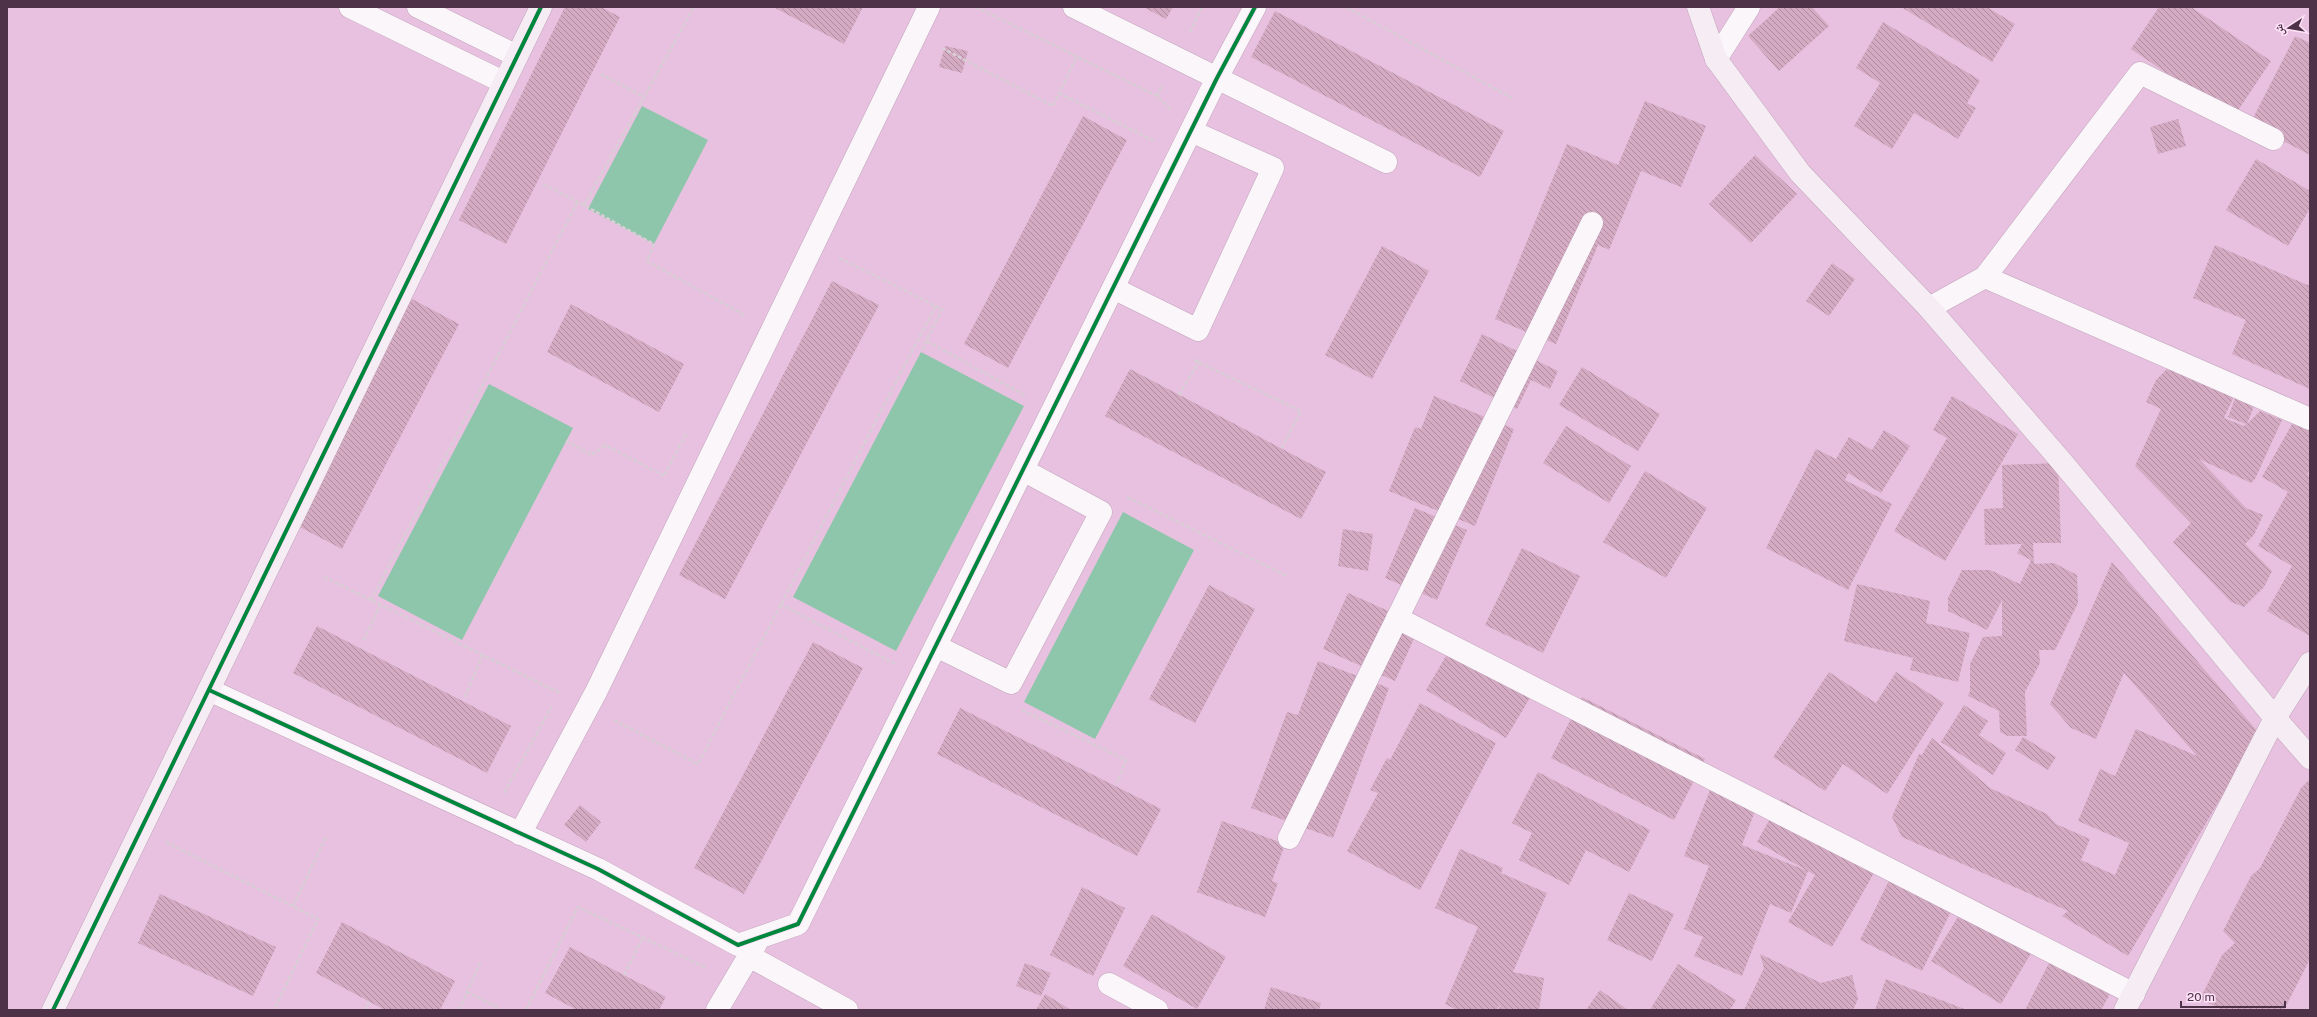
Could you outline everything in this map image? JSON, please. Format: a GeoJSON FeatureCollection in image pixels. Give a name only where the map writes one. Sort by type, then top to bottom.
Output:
{"type":"FeatureCollection","features":[{"type":"Feature","properties":{"kind":"street"},"geometry":{"type":"LineString","coordinates":[[350,7],[503,82]]}},
{"type":"Feature","properties":{"kind":"street"},"geometry":{"type":"LineString","coordinates":[[418,7],[517,56]]}},
{"type":"Feature","properties":{"kind":"street"},"geometry":{"type":"LineString","coordinates":[[54,1010],[503,82],[541,7]]}},
{"type":"Feature","properties":{"kind":"street"},"geometry":{"type":"LineString","coordinates":[[520,834],[596,692],[929,7]]}},
{"type":"Feature","properties":{"kind":"street"},"geometry":{"type":"LineString","coordinates":[[1074,7],[1386,162]]}},
{"type":"Feature","properties":{"kind":"street"},"geometry":{"type":"LineString","coordinates":[[717,1010],[754,947],[798,924],[1191,131],[1255,7]]}},
{"type":"Feature","properties":{"kind":"street"},"geometry":{"type":"LineString","coordinates":[[1698,7],[1716,59],[1800,173],[1929,308],[2062,462],[2274,718],[2310,758]]}},
{"type":"Feature","properties":{"kind":"street"},"geometry":{"type":"LineString","coordinates":[[1716,59],[1749,7]]}},
{"type":"Feature","properties":{"kind":"street"},"geometry":{"type":"LineString","coordinates":[[1929,308],[1985,277],[2140,73],[2273,139]]}},
{"type":"Feature","properties":{"kind":"street"},"geometry":{"type":"LineString","coordinates":[[1113,288],[1198,330],[1273,168],[1191,131]]}},
{"type":"Feature","properties":{"kind":"street"},"geometry":{"type":"LineString","coordinates":[[1289,838],[1592,223]]}},
{"type":"Feature","properties":{"kind":"street"},"geometry":{"type":"LineString","coordinates":[[1985,277],[2310,419]]}},
{"type":"Feature","properties":{"kind":"street"},"geometry":{"type":"LineString","coordinates":[[936,646],[1011,683],[1100,512],[1023,470]]}},
{"type":"Feature","properties":{"kind":"street"},"geometry":{"type":"LineString","coordinates":[[1397,618],[2129,1002],[2274,718],[2310,663]]}},
{"type":"Feature","properties":{"kind":"street"},"geometry":{"type":"LineString","coordinates":[[209,690],[598,869],[738,945],[754,947],[847,1010]]}},
{"type":"Feature","properties":{"kind":"street"},"geometry":{"type":"LineString","coordinates":[[1108,984],[1156,1010]]}},
{"type":"Feature","properties":{"kind":"path"},"geometry":{"type":"LineString","coordinates":[[584,205],[694,7]]}},
{"type":"Feature","properties":{"kind":"path"},"geometry":{"type":"LineString","coordinates":[[976,7],[1157,96],[1173,113]]}},
{"type":"Feature","properties":{"kind":"path"},"geometry":{"type":"LineString","coordinates":[[1346,7],[1512,98]]}},
{"type":"Feature","properties":{"kind":"path"},"geometry":{"type":"LineString","coordinates":[[939,47],[1053,106],[1077,56]]}},
{"type":"Feature","properties":{"kind":"path"},"geometry":{"type":"LineString","coordinates":[[601,74],[644,97]]}},
{"type":"Feature","properties":{"kind":"path"},"geometry":{"type":"LineString","coordinates":[[1059,93],[1158,143]]}},
{"type":"Feature","properties":{"kind":"path"},"geometry":{"type":"LineString","coordinates":[[543,184],[578,201],[654,244],[647,261],[748,318]]}},
{"type":"Feature","properties":{"kind":"path"},"geometry":{"type":"LineString","coordinates":[[371,600],[578,201]]}},
{"type":"Feature","properties":{"kind":"path"},"geometry":{"type":"LineString","coordinates":[[833,255],[942,309],[921,352]]}},
{"type":"Feature","properties":{"kind":"path"},"geometry":{"type":"LineString","coordinates":[[609,717],[698,764],[936,305]]}},
{"type":"Feature","properties":{"kind":"path"},"geometry":{"type":"LineString","coordinates":[[927,341],[1030,399]]}},
{"type":"Feature","properties":{"kind":"path"},"geometry":{"type":"LineString","coordinates":[[1191,359],[1301,411],[1282,449]]}},
{"type":"Feature","properties":{"kind":"path"},"geometry":{"type":"LineString","coordinates":[[566,441],[592,455],[605,445],[664,476],[689,428]]}},
{"type":"Feature","properties":{"kind":"path"},"geometry":{"type":"LineString","coordinates":[[1124,496],[1287,576]]}},
{"type":"Feature","properties":{"kind":"path"},"geometry":{"type":"LineString","coordinates":[[324,577],[560,692],[500,800]]}},
{"type":"Feature","properties":{"kind":"path"},"geometry":{"type":"LineString","coordinates":[[780,604],[895,664]]}},
{"type":"Feature","properties":{"kind":"path"},"geometry":{"type":"LineString","coordinates":[[364,640],[380,605]]}},
{"type":"Feature","properties":{"kind":"path"},"geometry":{"type":"LineString","coordinates":[[465,697],[483,654]]}},
{"type":"Feature","properties":{"kind":"path"},"geometry":{"type":"LineString","coordinates":[[891,671],[898,657]]}},
{"type":"Feature","properties":{"kind":"path"},"geometry":{"type":"LineString","coordinates":[[1016,707],[1126,760],[1117,783]]}},
{"type":"Feature","properties":{"kind":"path"},"geometry":{"type":"LineString","coordinates":[[142,830],[318,919],[274,1010]]}},
{"type":"Feature","properties":{"kind":"path"},"geometry":{"type":"LineString","coordinates":[[293,906],[326,837]]}},
{"type":"Feature","properties":{"kind":"path"},"geometry":{"type":"LineString","coordinates":[[526,1010],[578,907],[708,969]]}},
{"type":"Feature","properties":{"kind":"path"},"geometry":{"type":"LineString","coordinates":[[624,975],[643,937]]}},
{"type":"Feature","properties":{"kind":"path"},"geometry":{"type":"LineString","coordinates":[[459,1010],[481,961]]}},
{"type":"Feature","properties":{"kind":"path"},"geometry":{"type":"LineString","coordinates":[[467,992],[499,1008],[498,1010]]}},
{"type":"Feature","properties":{"kind":"path"},"geometry":{"type":"LineString","coordinates":[[366,1010],[370,1002]]}},
{"type":"Feature","properties":{"kind":"green space"},"geometry":{"type":"Polygon","coordinates":[[[642,106],[708,140],[654,244],[588,209],[642,106]]]}},
{"type":"Feature","properties":{"kind":"green space"},"geometry":{"type":"Polygon","coordinates":[[[921,352],[1024,406],[896,651],[793,597],[921,352]]]}},
{"type":"Feature","properties":{"kind":"green space"},"geometry":{"type":"Polygon","coordinates":[[[489,384],[573,428],[462,640],[378,596],[489,384]]]}},
{"type":"Feature","properties":{"kind":"green space"},"geometry":{"type":"Polygon","coordinates":[[[1123,512],[1194,550],[1095,739],[1024,702],[1123,512]]]}},
{"type":"Feature","properties":{"kind":"building"},"geometry":{"type":"Polygon","coordinates":[[[565,7],[601,7],[620,17],[506,244],[459,220],[565,7]]]}},
{"type":"Feature","properties":{"kind":"building"},"geometry":{"type":"Polygon","coordinates":[[[773,7],[863,7],[844,44],[773,7]]]}},
{"type":"Feature","properties":{"kind":"building"},"geometry":{"type":"Polygon","coordinates":[[[1143,7],[1173,7],[1166,19],[1143,7]]]}},
{"type":"Feature","properties":{"kind":"building"},"geometry":{"type":"Polygon","coordinates":[[[1780,7],[1812,7],[1829,26],[1779,71],[1748,36],[1780,7]]]}},
{"type":"Feature","properties":{"kind":"building"},"geometry":{"type":"Polygon","coordinates":[[[1901,7],[1987,7],[2015,24],[1992,62],[1901,7]]]}},
{"type":"Feature","properties":{"kind":"building"},"geometry":{"type":"Polygon","coordinates":[[[2159,7],[2191,7],[2271,61],[2233,118],[2131,49],[2159,7]]]}},
{"type":"Feature","properties":{"kind":"building"},"geometry":{"type":"Polygon","coordinates":[[[1275,11],[1504,131],[1480,177],[1251,57],[1275,11]]]}},
{"type":"Feature","properties":{"kind":"building"},"geometry":{"type":"Polygon","coordinates":[[[1883,22],[1980,80],[1967,103],[1976,108],[1958,139],[1914,113],[1892,149],[1854,126],[1880,83],[1856,68],[1883,22]]]}},
{"type":"Feature","properties":{"kind":"building"},"geometry":{"type":"Polygon","coordinates":[[[2295,36],[2310,43],[2310,155],[2250,124],[2295,36]]]}},
{"type":"Feature","properties":{"kind":"building"},"geometry":{"type":"Polygon","coordinates":[[[945,46],[968,51],[962,73],[939,67],[945,46]]]}},
{"type":"Feature","properties":{"kind":"building"},"geometry":{"type":"Polygon","coordinates":[[[1645,101],[1706,126],[1681,187],[1641,171],[1609,250],[1598,245],[1556,344],[1495,319],[1567,144],[1618,165],[1645,101]]]}},
{"type":"Feature","properties":{"kind":"building"},"geometry":{"type":"Polygon","coordinates":[[[1083,116],[1127,140],[1008,368],[964,344],[1083,116]]]}},
{"type":"Feature","properties":{"kind":"building"},"geometry":{"type":"Polygon","coordinates":[[[2178,119],[2186,146],[2158,154],[2150,127],[2178,119]]]}},
{"type":"Feature","properties":{"kind":"building"},"geometry":{"type":"Polygon","coordinates":[[[1755,155],[1797,194],[1751,243],[1709,204],[1755,155]]]}},
{"type":"Feature","properties":{"kind":"building"},"geometry":{"type":"Polygon","coordinates":[[[2256,159],[2310,191],[2310,208],[2288,246],[2226,210],[2256,159]]]}},
{"type":"Feature","properties":{"kind":"building"},"geometry":{"type":"Polygon","coordinates":[[[2215,245],[2310,286],[2310,389],[2232,354],[2246,320],[2193,298],[2215,245]]]}},
{"type":"Feature","properties":{"kind":"building"},"geometry":{"type":"Polygon","coordinates":[[[1382,246],[1429,271],[1372,379],[1325,355],[1382,246]]]}},
{"type":"Feature","properties":{"kind":"building"},"geometry":{"type":"Polygon","coordinates":[[[1832,263],[1855,279],[1829,316],[1806,301],[1832,263]]]}},
{"type":"Feature","properties":{"kind":"building"},"geometry":{"type":"Polygon","coordinates":[[[832,281],[879,305],[725,599],[679,575],[832,281]]]}},
{"type":"Feature","properties":{"kind":"building"},"geometry":{"type":"Polygon","coordinates":[[[412,299],[459,324],[342,549],[294,524],[412,299]]]}},
{"type":"Feature","properties":{"kind":"building"},"geometry":{"type":"Polygon","coordinates":[[[571,304],[684,364],[659,412],[547,352],[571,304]]]}},
{"type":"Feature","properties":{"kind":"building"},"geometry":{"type":"Polygon","coordinates":[[[1482,334],[1558,371],[1550,389],[1531,380],[1517,409],[1460,381],[1482,334]]]}},
{"type":"Feature","properties":{"kind":"building"},"geometry":{"type":"Polygon","coordinates":[[[2172,364],[2235,394],[2224,418],[2244,426],[2246,424],[2228,417],[2236,396],[2255,404],[2247,424],[2260,411],[2282,420],[2255,479],[2251,483],[2199,459],[2246,508],[2263,515],[2254,535],[2245,544],[2272,571],[2264,587],[2244,607],[2231,602],[2173,542],[2191,523],[2135,466],[2161,409],[2146,402],[2156,380],[2172,364]]]}},
{"type":"Feature","properties":{"kind":"building"},"geometry":{"type":"Polygon","coordinates":[[[1582,367],[1660,414],[1638,451],[1559,405],[1582,367]]]}},
{"type":"Feature","properties":{"kind":"building"},"geometry":{"type":"Polygon","coordinates":[[[1130,369],[1326,472],[1301,519],[1105,416],[1130,369]]]}},
{"type":"Feature","properties":{"kind":"building"},"geometry":{"type":"Polygon","coordinates":[[[1434,396],[1514,429],[1475,526],[1389,491],[1415,427],[1421,429],[1434,396]]]}},
{"type":"Feature","properties":{"kind":"building"},"geometry":{"type":"Polygon","coordinates":[[[1952,396],[2018,434],[1945,561],[1894,531],[1947,438],[1933,430],[1952,396]]]}},
{"type":"Feature","properties":{"kind":"building"},"geometry":{"type":"Polygon","coordinates":[[[2299,412],[2310,418],[2310,469],[2307,475],[2310,476],[2310,636],[2267,611],[2292,566],[2258,546],[2288,492],[2262,477],[2299,412]]]}},
{"type":"Feature","properties":{"kind":"building"},"geometry":{"type":"Polygon","coordinates":[[[1566,426],[1631,466],[1609,503],[1543,463],[1566,426]]]}},
{"type":"Feature","properties":{"kind":"building"},"geometry":{"type":"Polygon","coordinates":[[[1884,430],[1910,446],[1881,493],[1848,473],[1845,480],[1892,504],[1848,590],[1766,548],[1816,449],[1836,459],[1849,437],[1872,450],[1884,430]]]}},
{"type":"Feature","properties":{"kind":"building"},"geometry":{"type":"Polygon","coordinates":[[[2058,463],[2061,543],[2033,543],[2034,564],[2054,563],[2077,575],[2078,603],[2055,650],[2039,650],[2040,663],[2025,692],[2027,736],[2008,736],[2000,732],[1999,711],[1968,696],[1970,691],[1970,664],[1983,637],[2002,636],[2002,600],[1987,630],[1948,611],[1948,598],[1962,570],[1990,570],[2020,584],[2031,560],[2017,553],[2022,544],[1985,545],[1984,509],[2003,508],[2002,465],[2058,463]]]}},
{"type":"Feature","properties":{"kind":"building"},"geometry":{"type":"Polygon","coordinates":[[[1645,471],[1707,508],[1666,578],[1603,542],[1645,471]]]}},
{"type":"Feature","properties":{"kind":"building"},"geometry":{"type":"Polygon","coordinates":[[[1415,508],[1467,530],[1437,600],[1385,578],[1415,508]]]}},
{"type":"Feature","properties":{"kind":"building"},"geometry":{"type":"Polygon","coordinates":[[[1343,529],[1373,534],[1368,571],[1338,566],[1343,529]]]}},
{"type":"Feature","properties":{"kind":"building"},"geometry":{"type":"Polygon","coordinates":[[[1522,548],[1580,576],[1543,653],[1485,625],[1522,548]]]}},
{"type":"Feature","properties":{"kind":"building"},"geometry":{"type":"Polygon","coordinates":[[[2112,562],[2259,733],[2128,956],[2062,916],[2068,911],[1902,837],[1892,817],[1919,754],[1922,755],[1932,738],[1990,788],[2047,814],[2056,824],[2090,839],[2081,860],[2115,875],[2129,843],[2078,821],[2100,769],[2115,776],[2136,729],[2197,756],[2124,673],[2096,739],[2071,728],[2050,704],[2112,562]]]}},
{"type":"Feature","properties":{"kind":"building"},"geometry":{"type":"Polygon","coordinates":[[[1857,584],[1930,601],[1926,623],[1970,633],[1958,682],[1910,670],[1913,658],[1844,641],[1857,584]]]}},
{"type":"Feature","properties":{"kind":"building"},"geometry":{"type":"Polygon","coordinates":[[[1209,585],[1255,609],[1195,723],[1149,699],[1209,585]]]}},
{"type":"Feature","properties":{"kind":"building"},"geometry":{"type":"Polygon","coordinates":[[[1348,593],[1420,625],[1395,681],[1323,649],[1348,593]]]}},
{"type":"Feature","properties":{"kind":"building"},"geometry":{"type":"Polygon","coordinates":[[[317,626],[511,726],[487,773],[293,673],[317,626]]]}},
{"type":"Feature","properties":{"kind":"building"},"geometry":{"type":"Polygon","coordinates":[[[813,642],[863,668],[744,894],[694,868],[813,642]]]}},
{"type":"Feature","properties":{"kind":"building"},"geometry":{"type":"Polygon","coordinates":[[[1453,644],[1534,691],[1506,738],[1426,690],[1453,644]]]}},
{"type":"Feature","properties":{"kind":"building"},"geometry":{"type":"Polygon","coordinates":[[[1318,661],[1389,688],[1333,838],[1251,808],[1287,712],[1298,715],[1318,661]]]}},
{"type":"Feature","properties":{"kind":"building"},"geometry":{"type":"Polygon","coordinates":[[[1829,672],[1876,703],[1896,672],[1944,703],[1887,794],[1843,764],[1825,791],[1773,757],[1829,672]]]}},
{"type":"Feature","properties":{"kind":"building"},"geometry":{"type":"Polygon","coordinates":[[[1582,697],[1705,759],[1674,820],[1551,758],[1582,697]]]}},
{"type":"Feature","properties":{"kind":"building"},"geometry":{"type":"Polygon","coordinates":[[[1420,703],[1496,743],[1420,890],[1347,851],[1378,793],[1370,790],[1387,758],[1390,760],[1420,703]]]}},
{"type":"Feature","properties":{"kind":"building"},"geometry":{"type":"Polygon","coordinates":[[[1964,705],[1988,721],[1979,735],[2006,753],[1993,775],[1941,742],[1964,705]]]}},
{"type":"Feature","properties":{"kind":"building"},"geometry":{"type":"Polygon","coordinates":[[[960,708],[1161,809],[1137,856],[937,754],[960,708]]]}},
{"type":"Feature","properties":{"kind":"building"},"geometry":{"type":"Polygon","coordinates":[[[2023,737],[2056,757],[2048,770],[2015,750],[2023,737]]]}},
{"type":"Feature","properties":{"kind":"building"},"geometry":{"type":"Polygon","coordinates":[[[1538,772],[1650,830],[1629,872],[1586,850],[1569,885],[1519,860],[1532,833],[1512,823],[1538,772]]]}},
{"type":"Feature","properties":{"kind":"building"},"geometry":{"type":"Polygon","coordinates":[[[2310,779],[2310,959],[2284,1010],[2223,1010],[2200,999],[2222,955],[2235,943],[2223,931],[2251,876],[2260,868],[2301,788],[2310,779]]]}},
{"type":"Feature","properties":{"kind":"building"},"geometry":{"type":"Polygon","coordinates":[[[1714,780],[1760,798],[1742,845],[1808,871],[1791,913],[1770,904],[1742,976],[1694,956],[1703,937],[1684,929],[1709,866],[1684,856],[1714,780]]]}},
{"type":"Feature","properties":{"kind":"building"},"geometry":{"type":"Polygon","coordinates":[[[1781,799],[1883,857],[1832,947],[1788,922],[1815,875],[1757,842],[1781,799]]]}},
{"type":"Feature","properties":{"kind":"building"},"geometry":{"type":"Polygon","coordinates":[[[580,805],[601,822],[586,842],[564,825],[580,805]]]}},
{"type":"Feature","properties":{"kind":"building"},"geometry":{"type":"Polygon","coordinates":[[[1222,821],[1285,844],[1272,881],[1278,883],[1265,917],[1197,892],[1222,821]]]}},
{"type":"Feature","properties":{"kind":"building"},"geometry":{"type":"Polygon","coordinates":[[[1460,849],[1503,868],[1501,873],[1547,893],[1513,972],[1544,978],[1539,1010],[1499,1010],[1500,1003],[1497,1010],[1457,1010],[1445,1004],[1478,927],[1435,908],[1460,849]]]}},
{"type":"Feature","properties":{"kind":"building"},"geometry":{"type":"Polygon","coordinates":[[[1893,872],[1955,903],[1922,971],[1860,940],[1893,872]]]}},
{"type":"Feature","properties":{"kind":"building"},"geometry":{"type":"Polygon","coordinates":[[[1082,887],[1125,908],[1093,976],[1050,955],[1082,887]]]}},
{"type":"Feature","properties":{"kind":"building"},"geometry":{"type":"Polygon","coordinates":[[[1629,893],[1674,914],[1652,961],[1607,940],[1629,893]]]}},
{"type":"Feature","properties":{"kind":"building"},"geometry":{"type":"Polygon","coordinates":[[[160,894],[276,947],[253,996],[138,943],[160,894]]]}},
{"type":"Feature","properties":{"kind":"building"},"geometry":{"type":"Polygon","coordinates":[[[1967,902],[2036,945],[2001,1004],[1931,961],[1967,902]]]}},
{"type":"Feature","properties":{"kind":"building"},"geometry":{"type":"Polygon","coordinates":[[[1152,914],[1226,957],[1197,1009],[1123,966],[1152,914]]]}},
{"type":"Feature","properties":{"kind":"building"},"geometry":{"type":"Polygon","coordinates":[[[342,922],[455,981],[440,1010],[385,1010],[316,973],[342,922]]]}},
{"type":"Feature","properties":{"kind":"building"},"geometry":{"type":"Polygon","coordinates":[[[570,947],[666,997],[659,1010],[577,1010],[545,993],[570,947]]]}},
{"type":"Feature","properties":{"kind":"building"},"geometry":{"type":"Polygon","coordinates":[[[1760,954],[1821,983],[1852,975],[1858,999],[1853,1010],[1744,1010],[1764,968],[1760,954]]]}},
{"type":"Feature","properties":{"kind":"building"},"geometry":{"type":"Polygon","coordinates":[[[2050,961],[2111,992],[2101,1010],[2025,1010],[2050,961]]]}},
{"type":"Feature","properties":{"kind":"building"},"geometry":{"type":"Polygon","coordinates":[[[1025,963],[1051,973],[1041,996],[1016,986],[1025,963]]]}},
{"type":"Feature","properties":{"kind":"building"},"geometry":{"type":"Polygon","coordinates":[[[1678,964],[1736,1000],[1730,1010],[1650,1010],[1678,964]]]}},
{"type":"Feature","properties":{"kind":"building"},"geometry":{"type":"Polygon","coordinates":[[[1886,979],[1967,1010],[1875,1010],[1886,979]]]}},
{"type":"Feature","properties":{"kind":"building"},"geometry":{"type":"Polygon","coordinates":[[[1271,987],[1321,1003],[1319,1010],[1264,1010],[1271,987]]]}},
{"type":"Feature","properties":{"kind":"building"},"geometry":{"type":"Polygon","coordinates":[[[1600,990],[1628,1010],[1586,1010],[1600,990]]]}},
{"type":"Feature","properties":{"kind":"building"},"geometry":{"type":"Polygon","coordinates":[[[1045,994],[1071,1010],[1036,1010],[1045,994]]]}},
{"type":"Feature","properties":{"kind":"cycle path"},"geometry":{"type":"LineString","coordinates":[[53,1010],[541,7]]}},
{"type":"Feature","properties":{"kind":"cycle path"},"geometry":{"type":"LineString","coordinates":[[209,690],[598,869],[738,945],[798,924],[1217,78],[1255,7]]}}]}
